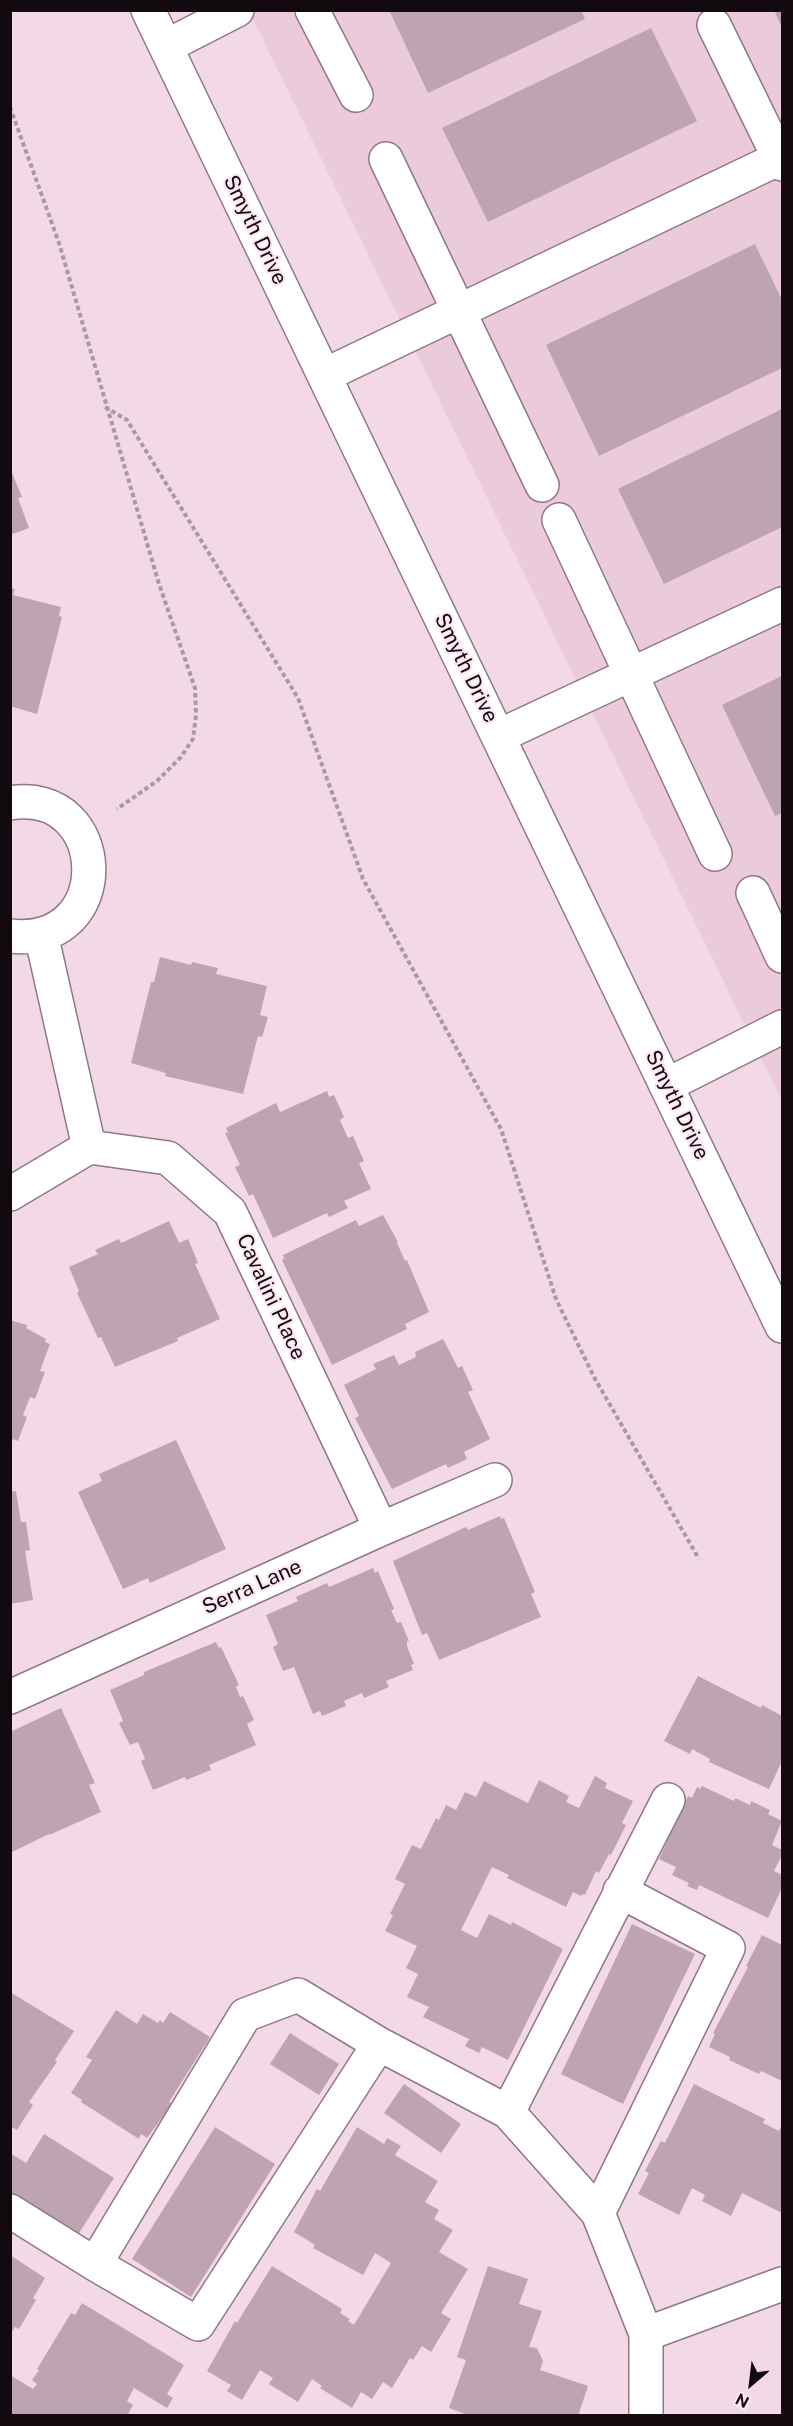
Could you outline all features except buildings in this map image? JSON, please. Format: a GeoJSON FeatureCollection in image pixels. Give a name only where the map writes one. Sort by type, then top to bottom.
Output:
{"type":"FeatureCollection","features":[{"type":"Feature","properties":{"kind":"street","name":"Smyth Drive"},"geometry":{"type":"LineString","coordinates":[[148,10],[783,1326]]}},
{"type":"Feature","properties":{"kind":"street"},"geometry":{"type":"LineString","coordinates":[[167,46],[237,10]]}},
{"type":"Feature","properties":{"kind":"street"},"geometry":{"type":"LineString","coordinates":[[312,10],[356,95]]}},
{"type":"Feature","properties":{"kind":"street"},"geometry":{"type":"LineString","coordinates":[[325,375],[782,160],[714,25]]}},
{"type":"Feature","properties":{"kind":"street"},"geometry":{"type":"LineString","coordinates":[[386,159],[542,485]]}},
{"type":"Feature","properties":{"kind":"street"},"geometry":{"type":"LineString","coordinates":[[560,520],[715,854]]}},
{"type":"Feature","properties":{"kind":"street"},"geometry":{"type":"LineString","coordinates":[[499,736],[783,604]]}},
{"type":"Feature","properties":{"kind":"street"},"geometry":{"type":"LineString","coordinates":[[10,803],[23,801],[45,805],[64,815],[79,831],[88,850],[90,872],[86,892],[76,911],[61,925],[26,935],[89,1147],[10,1194]]}},
{"type":"Feature","properties":{"kind":"street"},"geometry":{"type":"LineString","coordinates":[[753,893],[783,956]]}},
{"type":"Feature","properties":{"kind":"street"},"geometry":{"type":"LineString","coordinates":[[667,1085],[783,1027]]}},
{"type":"Feature","properties":{"kind":"street","name":"Cavalini Place"},"geometry":{"type":"LineString","coordinates":[[89,1147],[168,1158],[230,1212],[381,1528]]}},
{"type":"Feature","properties":{"kind":"street","name":"Serra Lane"},"geometry":{"type":"LineString","coordinates":[[10,1697],[381,1528],[495,1480]]}},
{"type":"Feature","properties":{"kind":"street"},"geometry":{"type":"LineString","coordinates":[[508,2112],[668,1800]]}},
{"type":"Feature","properties":{"kind":"street"},"geometry":{"type":"LineString","coordinates":[[598,2213],[728,1948],[620,1891]]}},
{"type":"Feature","properties":{"kind":"street"},"geometry":{"type":"LineString","coordinates":[[95,2264],[245,2015],[298,1995],[379,2044],[508,2112],[598,2213],[646,2334],[646,2415]]}},
{"type":"Feature","properties":{"kind":"street"},"geometry":{"type":"LineString","coordinates":[[10,2211],[198,2324],[379,2044]]}},
{"type":"Feature","properties":{"kind":"street"},"geometry":{"type":"LineString","coordinates":[[646,2334],[783,2284]]}},
{"type":"Feature","properties":{"kind":"path"},"geometry":{"type":"LineString","coordinates":[[10,107],[59,243],[105,407],[159,584],[195,688],[196,715],[193,739],[181,757],[157,781],[117,809]]}},
{"type":"Feature","properties":{"kind":"path"},"geometry":{"type":"LineString","coordinates":[[105,407],[127,420],[298,698],[363,879],[501,1129],[556,1299],[594,1377],[699,1559]]}},
{"type":"Feature","properties":{"kind":"shaded area"},"geometry":{"type":"Polygon","coordinates":[[[249,11],[782,11],[782,1101],[249,11]]]}}]}
